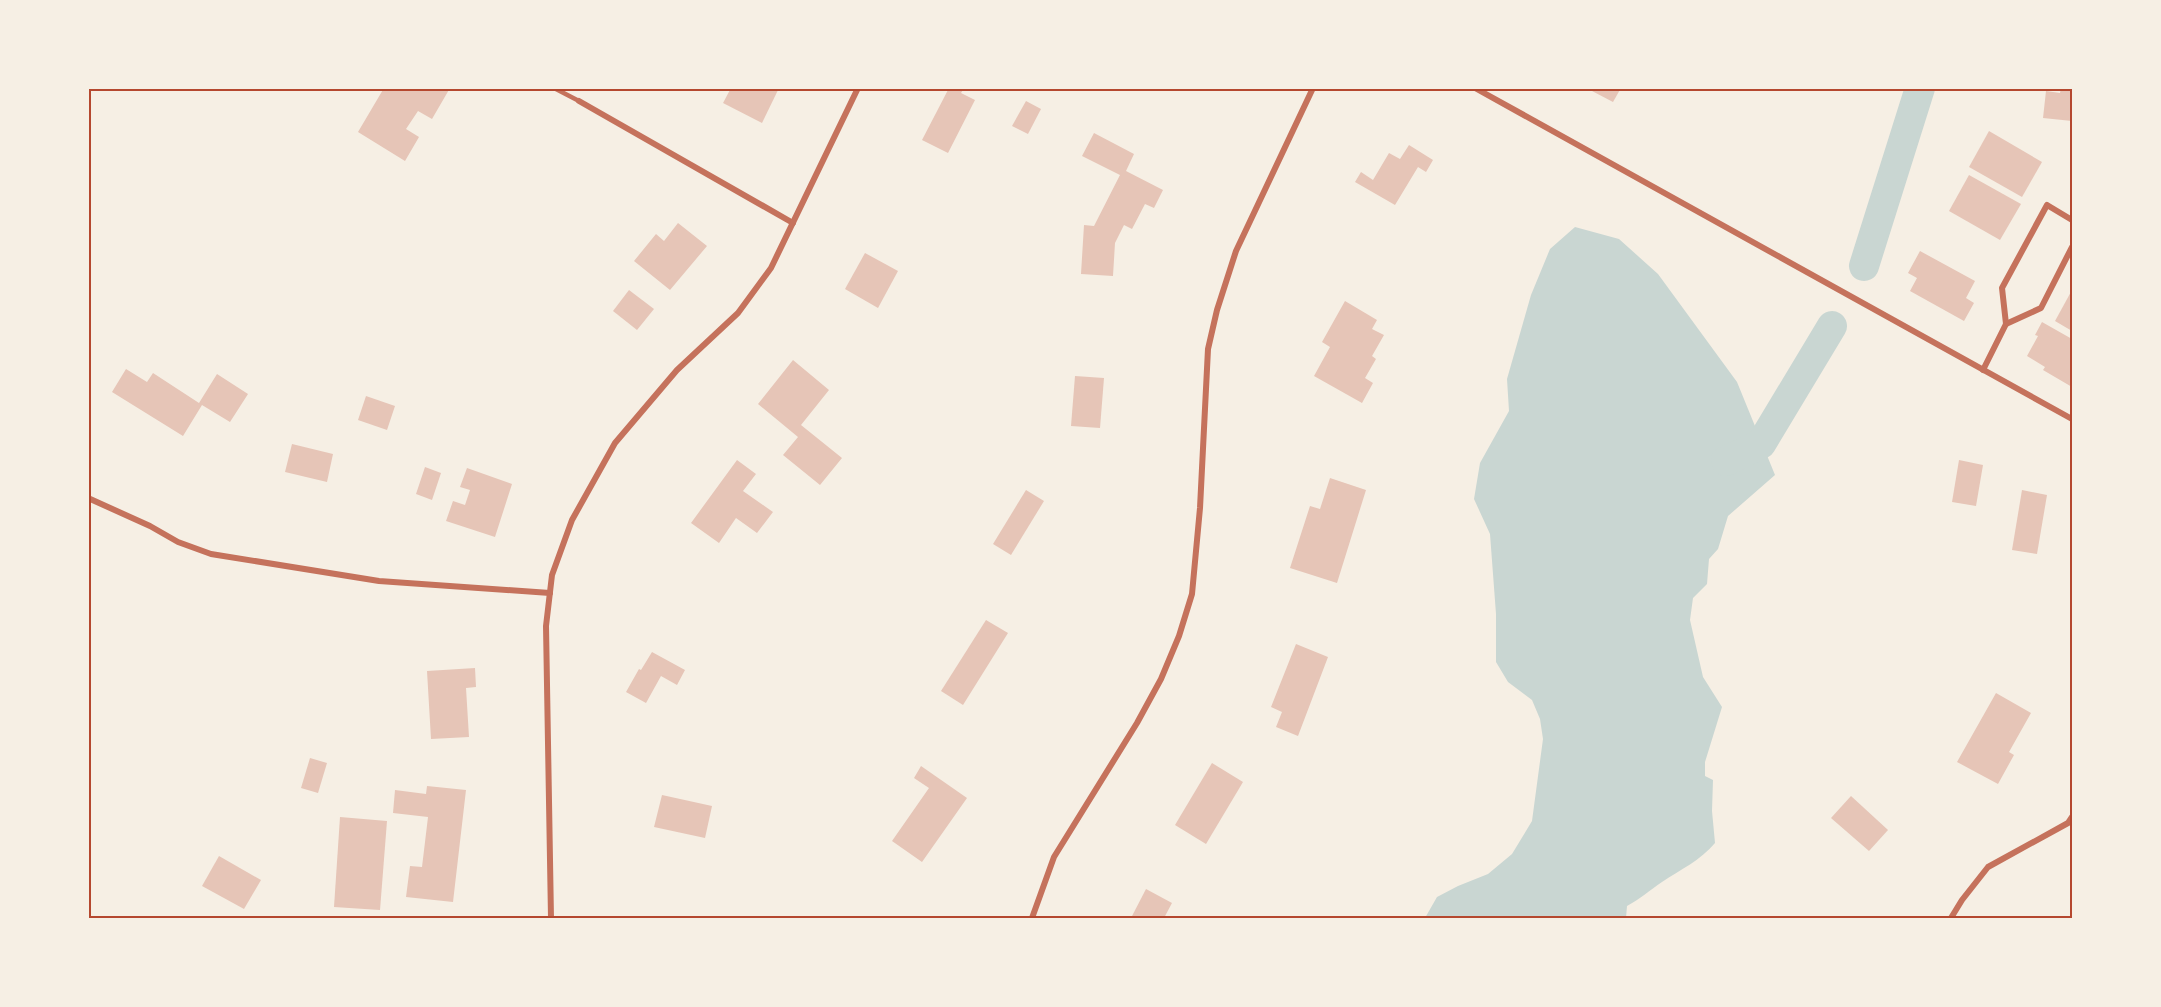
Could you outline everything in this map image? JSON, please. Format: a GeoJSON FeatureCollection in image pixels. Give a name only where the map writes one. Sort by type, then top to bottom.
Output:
{"type":"FeatureCollection","features":[{"type":"Feature","properties":{"kind":"street"},"geometry":{"type":"LineString","coordinates":[[551,918],[546,626],[552,575],[572,520],[615,443],[677,370],[738,313],[771,268],[858,88]]}},
{"type":"Feature","properties":{"kind":"street"},"geometry":{"type":"LineString","coordinates":[[1032,918],[1054,857],[1137,723],[1161,679],[1179,636],[1192,594],[1208,349],[1217,310],[1236,251],[1313,88]]}},
{"type":"Feature","properties":{"kind":"street"},"geometry":{"type":"LineString","coordinates":[[1474,88],[2073,419]]}},
{"type":"Feature","properties":{"kind":"street"},"geometry":{"type":"LineString","coordinates":[[579,101],[793,223]]}},
{"type":"Feature","properties":{"kind":"street"},"geometry":{"type":"LineString","coordinates":[[1983,370],[2006,324],[2002,288],[2047,205],[2073,220]]}},
{"type":"Feature","properties":{"kind":"street"},"geometry":{"type":"LineString","coordinates":[[2006,324],[2041,308],[2073,247]]}},
{"type":"Feature","properties":{"kind":"street"},"geometry":{"type":"LineString","coordinates":[[88,498],[150,526],[178,542],[211,554],[380,581],[550,593]]}},
{"type":"Feature","properties":{"kind":"street"},"geometry":{"type":"LineString","coordinates":[[1951,918],[1988,867],[2073,817]]}},
{"type":"Feature","properties":{"kind":"lane"},"geometry":{"type":"LineString","coordinates":[[554,88],[579,101]]}},
{"type":"Feature","properties":{"kind":"shaded area"},"geometry":{"type":"Polygon","coordinates":[[[1575,227],[1619,239],[1658,274],[1737,382],[1775,475],[1728,516],[1718,549],[1709,559],[1707,584],[1693,598],[1690,620],[1703,677],[1722,707],[1705,762],[1705,776],[1713,780],[1712,811],[1715,843],[1697,860],[1627,906],[1626,918],[1425,918],[1437,897],[1488,874],[1512,854],[1532,821],[1543,739],[1540,719],[1532,700],[1508,682],[1496,662],[1496,614],[1490,534],[1474,499],[1480,463],[1509,411],[1507,379],[1531,295],[1550,249],[1575,227]]]}},
{"type":"Feature","properties":{"kind":"building"},"geometry":{"type":"Polygon","coordinates":[[[384,88],[450,88],[432,119],[418,111],[406,129],[419,137],[405,161],[358,132],[384,88]]]}},
{"type":"Feature","properties":{"kind":"building"},"geometry":{"type":"Polygon","coordinates":[[[731,88],[779,88],[762,123],[723,103],[731,88]]]}},
{"type":"Feature","properties":{"kind":"building"},"geometry":{"type":"Polygon","coordinates":[[[949,88],[964,88],[961,93],[975,100],[948,153],[922,140],[949,88]]]}},
{"type":"Feature","properties":{"kind":"building"},"geometry":{"type":"Polygon","coordinates":[[[1594,88],[1621,88],[1613,102],[1592,91],[1594,88]]]}},
{"type":"Feature","properties":{"kind":"building"},"geometry":{"type":"Polygon","coordinates":[[[2061,88],[2072,88],[2072,121],[2043,118],[2046,91],[2060,93],[2061,88]]]}},
{"type":"Feature","properties":{"kind":"building"},"geometry":{"type":"Polygon","coordinates":[[[1026,101],[1041,109],[1028,134],[1012,126],[1026,101]]]}},
{"type":"Feature","properties":{"kind":"building"},"geometry":{"type":"Polygon","coordinates":[[[1989,131],[2042,162],[2022,197],[1969,167],[1989,131]]]}},
{"type":"Feature","properties":{"kind":"building"},"geometry":{"type":"Polygon","coordinates":[[[1094,133],[1134,154],[1126,171],[1163,190],[1154,208],[1145,204],[1132,229],[1124,225],[1115,243],[1113,276],[1081,274],[1084,225],[1094,226],[1120,175],[1082,156],[1094,133]]]}},
{"type":"Feature","properties":{"kind":"building"},"geometry":{"type":"Polygon","coordinates":[[[1409,145],[1433,160],[1426,172],[1418,167],[1395,205],[1355,182],[1361,172],[1373,180],[1389,153],[1400,159],[1409,145]]]}},
{"type":"Feature","properties":{"kind":"building"},"geometry":{"type":"Polygon","coordinates":[[[1969,175],[2021,204],[2000,240],[1949,211],[1969,175]]]}},
{"type":"Feature","properties":{"kind":"building"},"geometry":{"type":"Polygon","coordinates":[[[678,223],[707,246],[670,290],[634,261],[656,234],[664,241],[678,223]]]}},
{"type":"Feature","properties":{"kind":"building"},"geometry":{"type":"Polygon","coordinates":[[[1920,251],[1975,281],[1966,298],[1974,303],[1964,321],[1910,291],[1917,278],[1908,273],[1920,251]]]}},
{"type":"Feature","properties":{"kind":"building"},"geometry":{"type":"Polygon","coordinates":[[[865,253],[898,271],[878,308],[845,289],[865,253]]]}},
{"type":"Feature","properties":{"kind":"building"},"geometry":{"type":"Polygon","coordinates":[[[629,290],[654,309],[637,330],[613,311],[629,290]]]}},
{"type":"Feature","properties":{"kind":"building"},"geometry":{"type":"Polygon","coordinates":[[[2072,290],[2072,331],[2055,321],[2072,290]]]}},
{"type":"Feature","properties":{"kind":"building"},"geometry":{"type":"Polygon","coordinates":[[[1345,301],[1377,320],[1372,329],[1384,335],[1372,356],[1376,359],[1365,378],[1373,383],[1362,403],[1314,376],[1330,347],[1322,342],[1345,301]]]}},
{"type":"Feature","properties":{"kind":"building"},"geometry":{"type":"Polygon","coordinates":[[[2042,322],[2072,339],[2072,387],[2043,370],[2045,367],[2027,356],[2038,336],[2035,335],[2042,322]]]}},
{"type":"Feature","properties":{"kind":"building"},"geometry":{"type":"Polygon","coordinates":[[[793,360],[829,390],[801,425],[842,458],[820,485],[783,455],[798,437],[758,404],[793,360]]]}},
{"type":"Feature","properties":{"kind":"building"},"geometry":{"type":"Polygon","coordinates":[[[126,369],[147,382],[153,373],[199,403],[217,374],[248,394],[230,422],[202,405],[183,436],[112,392],[126,369]]]}},
{"type":"Feature","properties":{"kind":"building"},"geometry":{"type":"Polygon","coordinates":[[[1075,376],[1104,378],[1100,428],[1071,426],[1075,376]]]}},
{"type":"Feature","properties":{"kind":"building"},"geometry":{"type":"Polygon","coordinates":[[[366,396],[395,406],[387,430],[358,420],[366,396]]]}},
{"type":"Feature","properties":{"kind":"building"},"geometry":{"type":"Polygon","coordinates":[[[292,444],[333,454],[327,482],[285,472],[292,444]]]}},
{"type":"Feature","properties":{"kind":"building"},"geometry":{"type":"Polygon","coordinates":[[[737,460],[756,474],[743,491],[773,512],[757,533],[736,518],[719,543],[691,523],[737,460]]]}},
{"type":"Feature","properties":{"kind":"building"},"geometry":{"type":"Polygon","coordinates":[[[1959,460],[1983,465],[1976,506],[1952,502],[1959,460]]]}},
{"type":"Feature","properties":{"kind":"building"},"geometry":{"type":"Polygon","coordinates":[[[425,467],[441,473],[432,500],[416,494],[425,467]]]}},
{"type":"Feature","properties":{"kind":"building"},"geometry":{"type":"Polygon","coordinates":[[[467,468],[512,484],[495,537],[446,521],[453,501],[465,505],[470,490],[460,487],[467,468]]]}},
{"type":"Feature","properties":{"kind":"building"},"geometry":{"type":"Polygon","coordinates":[[[1330,478],[1366,490],[1337,583],[1290,568],[1310,506],[1320,509],[1330,478]]]}},
{"type":"Feature","properties":{"kind":"building"},"geometry":{"type":"Polygon","coordinates":[[[1026,490],[1044,501],[1011,555],[993,544],[1026,490]]]}},
{"type":"Feature","properties":{"kind":"building"},"geometry":{"type":"Polygon","coordinates":[[[2022,490],[2047,495],[2037,554],[2012,550],[2022,490]]]}},
{"type":"Feature","properties":{"kind":"building"},"geometry":{"type":"Polygon","coordinates":[[[986,620],[1008,633],[963,705],[941,691],[986,620]]]}},
{"type":"Feature","properties":{"kind":"building"},"geometry":{"type":"Polygon","coordinates":[[[1296,644],[1328,657],[1298,736],[1276,727],[1282,712],[1271,707],[1296,644]]]}},
{"type":"Feature","properties":{"kind":"building"},"geometry":{"type":"Polygon","coordinates":[[[652,652],[685,670],[677,685],[661,676],[646,703],[626,692],[652,652]]]}},
{"type":"Feature","properties":{"kind":"building"},"geometry":{"type":"Polygon","coordinates":[[[475,668],[476,687],[466,688],[469,737],[431,739],[427,671],[475,668]]]}},
{"type":"Feature","properties":{"kind":"building"},"geometry":{"type":"Polygon","coordinates":[[[1996,693],[2031,713],[2009,752],[2014,755],[1998,784],[1957,762],[1996,693]]]}},
{"type":"Feature","properties":{"kind":"building"},"geometry":{"type":"Polygon","coordinates":[[[310,758],[327,763],[318,793],[301,788],[310,758]]]}},
{"type":"Feature","properties":{"kind":"building"},"geometry":{"type":"Polygon","coordinates":[[[1212,763],[1243,782],[1206,844],[1175,825],[1212,763]]]}},
{"type":"Feature","properties":{"kind":"building"},"geometry":{"type":"Polygon","coordinates":[[[921,766],[967,798],[922,862],[892,841],[929,788],[914,778],[921,766]]]}},
{"type":"Feature","properties":{"kind":"building"},"geometry":{"type":"Polygon","coordinates":[[[427,786],[466,790],[453,902],[406,897],[410,866],[422,867],[428,817],[393,813],[395,790],[426,794],[427,786]]]}},
{"type":"Feature","properties":{"kind":"building"},"geometry":{"type":"Polygon","coordinates":[[[662,795],[712,806],[705,838],[654,827],[662,795]]]}},
{"type":"Feature","properties":{"kind":"building"},"geometry":{"type":"Polygon","coordinates":[[[1851,796],[1888,830],[1869,851],[1831,818],[1851,796]]]}},
{"type":"Feature","properties":{"kind":"building"},"geometry":{"type":"Polygon","coordinates":[[[340,817],[387,821],[380,910],[334,907],[340,817]]]}},
{"type":"Feature","properties":{"kind":"building"},"geometry":{"type":"Polygon","coordinates":[[[219,856],[261,880],[244,909],[202,886],[219,856]]]}},
{"type":"Feature","properties":{"kind":"building"},"geometry":{"type":"Polygon","coordinates":[[[1146,889],[1172,903],[1164,918],[1131,918],[1146,889]]]}},
{"type":"Feature","properties":{"kind":"waterway"},"geometry":{"type":"LineString","coordinates":[[1864,266],[1920,88]]}},
{"type":"Feature","properties":{"kind":"waterway"},"geometry":{"type":"LineString","coordinates":[[1726,461],[1761,444],[1832,326]]}}]}
